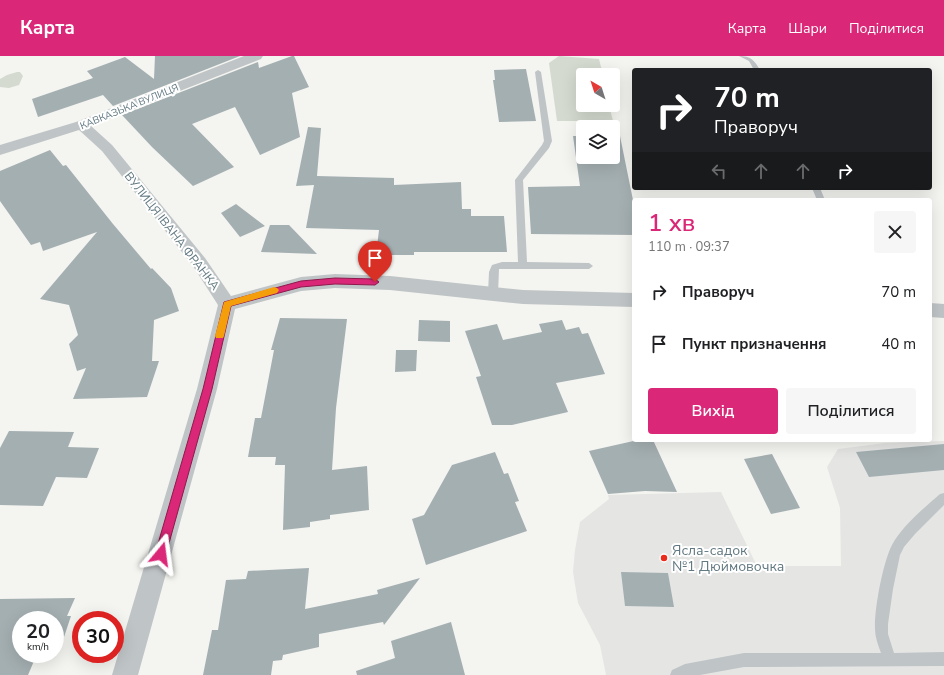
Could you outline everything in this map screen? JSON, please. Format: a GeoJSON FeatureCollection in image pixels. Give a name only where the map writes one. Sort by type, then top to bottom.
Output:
{"type":"FeatureCollection","features":[{"type":"Feature","properties":{"kind":"street","name":"КАВКАЗЬКА ВУЛИЦЯ"},"geometry":{"type":"LineString","coordinates":[[0,150],[81,125],[256,56]]}},
{"type":"Feature","properties":{"kind":"street","name":"ВУЛИЦЯ ІВАНА ФРАНКА"},"geometry":{"type":"LineString","coordinates":[[81,125],[103,143],[112,154],[199,262],[227,304]]}},
{"type":"Feature","properties":{"kind":"street"},"geometry":{"type":"LineString","coordinates":[[125,675],[207,389],[227,304],[301,284],[335,281],[396,284],[523,297],[632,300]]}},
{"type":"Feature","properties":{"kind":"street"},"geometry":{"type":"LineString","coordinates":[[932,310],[944,311]]}},
{"type":"Feature","properties":{"kind":"lane"},"geometry":{"type":"LineString","coordinates":[[742,56],[750,60],[756,68]]}},
{"type":"Feature","properties":{"kind":"lane"},"geometry":{"type":"LineString","coordinates":[[523,265],[519,180],[546,146],[548,141],[538,72]]}},
{"type":"Feature","properties":{"kind":"lane"},"geometry":{"type":"LineString","coordinates":[[493,294],[493,272],[495,268],[502,265],[590,266]]}},
{"type":"Feature","properties":{"kind":"lane"},"geometry":{"type":"LineString","coordinates":[[890,659],[883,640],[882,621],[892,562],[896,549],[904,538],[944,498]]}},
{"type":"Feature","properties":{"kind":"lane"},"geometry":{"type":"LineString","coordinates":[[677,675],[685,671],[744,660],[944,659]]}},
{"type":"Feature","properties":{"kind":"shaded area"},"geometry":{"type":"Polygon","coordinates":[[[559,56],[599,59],[601,68],[576,68],[576,112],[611,112],[613,120],[557,121],[549,63],[559,56]]]}},
{"type":"Feature","properties":{"kind":"shaded area"},"geometry":{"type":"Polygon","coordinates":[[[20,72],[23,76],[19,85],[9,88],[0,87],[0,79],[20,72]]]}},
{"type":"Feature","properties":{"kind":"shaded area","name":"Ясла-садок №1 Дюймовочка"},"geometry":{"type":"Polygon","coordinates":[[[944,441],[944,675],[606,675],[600,645],[578,603],[573,572],[580,522],[609,499],[608,495],[721,492],[757,566],[841,566],[840,508],[827,467],[838,449],[885,443],[944,441]]]}},
{"type":"Feature","properties":{"kind":"building"},"geometry":{"type":"Polygon","coordinates":[[[155,56],[240,56],[113,106],[103,95],[38,117],[32,99],[93,78],[87,71],[125,57],[154,79],[155,56]]]}},
{"type":"Feature","properties":{"kind":"building"},"geometry":{"type":"Polygon","coordinates":[[[294,56],[309,87],[292,93],[300,137],[260,155],[235,107],[192,124],[234,167],[193,186],[152,147],[122,115],[258,62],[259,68],[294,56]]]}},
{"type":"Feature","properties":{"kind":"building"},"geometry":{"type":"Polygon","coordinates":[[[526,69],[536,121],[499,122],[493,80],[495,80],[494,70],[526,69]]]}},
{"type":"Feature","properties":{"kind":"building"},"geometry":{"type":"Polygon","coordinates":[[[308,127],[321,128],[317,176],[394,178],[394,185],[461,182],[462,209],[471,209],[471,216],[504,216],[507,252],[414,252],[414,255],[376,255],[379,230],[306,228],[314,185],[296,186],[308,127]]]}},
{"type":"Feature","properties":{"kind":"building"},"geometry":{"type":"Polygon","coordinates":[[[573,136],[576,136],[576,157],[573,136]]]}},
{"type":"Feature","properties":{"kind":"building"},"geometry":{"type":"Polygon","coordinates":[[[620,136],[633,198],[632,235],[531,234],[528,187],[580,186],[577,164],[620,164],[620,136]]]}},
{"type":"Feature","properties":{"kind":"building"},"geometry":{"type":"Polygon","coordinates":[[[50,150],[63,166],[66,165],[151,269],[152,268],[171,288],[179,311],[154,320],[152,361],[159,361],[147,397],[73,399],[86,368],[77,371],[69,344],[78,335],[69,305],[40,299],[97,232],[43,251],[40,242],[31,245],[0,201],[0,171],[50,150]]]}},
{"type":"Feature","properties":{"kind":"building"},"geometry":{"type":"Polygon","coordinates":[[[236,204],[265,226],[240,237],[221,213],[236,204]]]}},
{"type":"Feature","properties":{"kind":"building"},"geometry":{"type":"Polygon","coordinates":[[[270,225],[289,225],[317,254],[261,252],[270,225]]]}},
{"type":"Feature","properties":{"kind":"building"},"geometry":{"type":"Polygon","coordinates":[[[280,318],[347,319],[336,408],[332,470],[367,466],[369,510],[330,515],[330,519],[310,522],[310,527],[283,530],[285,465],[275,465],[276,457],[248,457],[255,418],[261,418],[274,350],[271,350],[280,318]]]}},
{"type":"Feature","properties":{"kind":"building"},"geometry":{"type":"Polygon","coordinates":[[[419,320],[450,321],[450,342],[418,341],[419,320]]]}},
{"type":"Feature","properties":{"kind":"building"},"geometry":{"type":"Polygon","coordinates":[[[562,320],[566,330],[579,327],[582,334],[588,333],[605,374],[556,383],[568,412],[512,425],[492,425],[476,377],[481,376],[465,331],[497,324],[503,340],[542,332],[539,324],[562,320]]]}},
{"type":"Feature","properties":{"kind":"building"},"geometry":{"type":"Polygon","coordinates":[[[396,350],[417,350],[416,371],[395,372],[396,350]]]}},
{"type":"Feature","properties":{"kind":"building"},"geometry":{"type":"Polygon","coordinates":[[[9,431],[74,432],[68,447],[99,448],[87,478],[56,477],[43,506],[0,505],[0,448],[9,431]]]}},
{"type":"Feature","properties":{"kind":"building"},"geometry":{"type":"Polygon","coordinates":[[[632,441],[654,442],[677,492],[645,491],[608,494],[589,451],[632,441]]]}},
{"type":"Feature","properties":{"kind":"building"},"geometry":{"type":"Polygon","coordinates":[[[944,444],[944,470],[869,477],[856,452],[944,444]]]}},
{"type":"Feature","properties":{"kind":"building"},"geometry":{"type":"Polygon","coordinates":[[[495,452],[504,474],[508,473],[519,501],[515,502],[527,531],[426,565],[412,519],[424,515],[452,465],[495,452]]]}},
{"type":"Feature","properties":{"kind":"building"},"geometry":{"type":"Polygon","coordinates":[[[772,454],[800,508],[771,514],[744,459],[772,454]]]}},
{"type":"Feature","properties":{"kind":"building"},"geometry":{"type":"Polygon","coordinates":[[[309,568],[305,609],[378,594],[377,590],[420,578],[384,625],[383,622],[319,634],[319,647],[283,655],[282,660],[273,661],[271,675],[203,675],[212,630],[218,630],[226,580],[246,579],[248,571],[309,568]]]}},
{"type":"Feature","properties":{"kind":"building"},"geometry":{"type":"Polygon","coordinates":[[[621,572],[668,573],[674,607],[625,606],[621,572]]]}},
{"type":"Feature","properties":{"kind":"building"},"geometry":{"type":"Polygon","coordinates":[[[75,598],[67,616],[71,616],[64,637],[64,611],[12,611],[12,663],[33,663],[28,675],[0,675],[0,599],[75,598]]]}},
{"type":"Feature","properties":{"kind":"building"},"geometry":{"type":"Polygon","coordinates":[[[451,622],[465,675],[357,675],[356,671],[395,658],[391,641],[451,622]]]}},
{"type":"Feature","properties":{"kind":"slow traffic"},"geometry":{"type":"LineString","coordinates":[[219,336],[227,304],[274,290]]}},
{"type":"Feature","properties":{"kind":"place","name":"Ясла-садок №1 Дюймовочка"},"geometry":{"type":"Point","coordinates":[664,558]}},
{"type":"Feature","properties":{"kind":"route"},"geometry":{"type":"LineString","coordinates":[[161,554],[207,389],[227,304],[301,284],[335,281],[375,282]]}}]}
